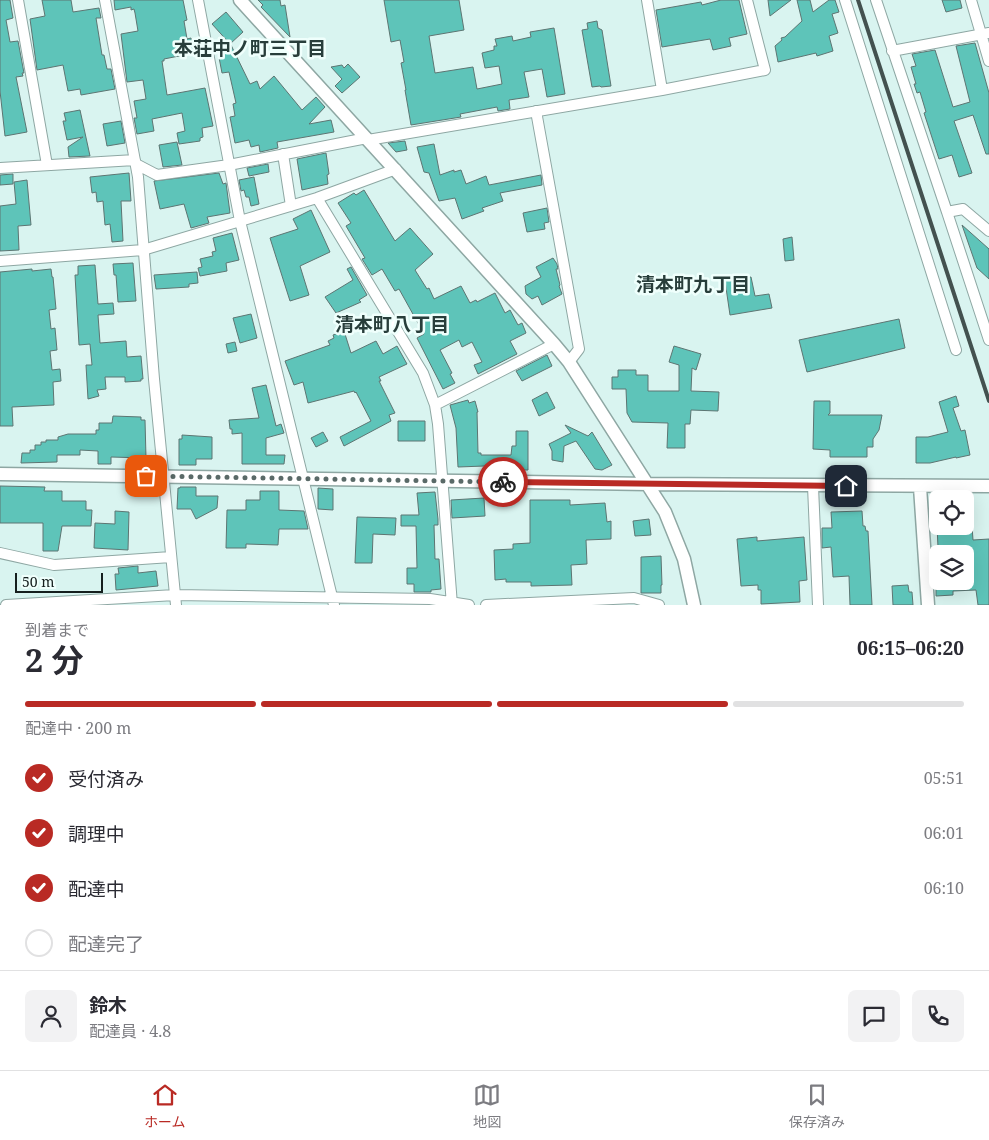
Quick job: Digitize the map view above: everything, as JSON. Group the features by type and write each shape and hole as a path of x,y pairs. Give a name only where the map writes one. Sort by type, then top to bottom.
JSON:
{"street":[{"path":"18,0 47,165"},
{"path":"105,0 138,177 143,250 176,600"},
{"path":"198,0 240,221 332,601"},
{"path":"240,0 396,169 569,362 665,512 684,559 693,605"},
{"path":"646,0 662,90"},
{"path":"0,168 136,162 157,175 229,165 367,139 662,90 765,70 747,0"},
{"path":"845,0 956,350"},
{"path":"876,0 988,337"},
{"path":"971,0 985,33 989,61"},
{"path":"892,51 985,33"},
{"path":"536,111 579,349 569,362"},
{"path":"283,154 291,206"},
{"path":"0,261 143,250 317,198 396,169"},
{"path":"317,198 423,373 435,406 452,604"},
{"path":"947,212 963,209 989,231"},
{"path":"435,406 554,344"},
{"path":"0,474 648,484 989,486"},
{"path":"813,486 818,605"},
{"path":"920,487 928,605"},
{"path":"0,553 54,565 171,557"},
{"path":"486,605 634,598 659,605"},
{"path":"6,605 176,600 332,601 430,599 452,604 469,605"}],"building":[{"path":"0,0 10,0 13,18 6,20 10,42 18,41 24,73 22,73 23,76 16,77 27,132 5,136 0,91"},
{"path":"42,0 71,0 73,12 99,8 101,18 96,18 102,55 104,55 107,69 111,69 115,89 81,95 80,89 68,91 63,65 37,70 30,19 45,16"},
{"path":"114,0 183,0 187,20 184,21 187,39 191,38 194,53 162,61 167,95 205,88 213,126 202,128 203,137 200,138 200,141 179,144 177,133 185,131 182,113 152,119 154,131 137,134 134,118 137,118 134,101 146,99 143,80 127,82 121,34 138,31 135,13 134,9 131,10 131,7 115,10"},
{"path":"258,0 280,0 281,6 285,5 290,37 261,7 263,5"},
{"path":"384,0 459,0 464,30 429,36 435,73 473,67 477,89 502,84 499,66 485,68 482,53 494,50 494,46 497,46 495,39 512,36 513,41 531,37 530,32 554,28 565,94 547,97 542,69 524,72 529,97 509,100 510,109 498,111 497,107 460,114 461,117 411,125 401,63 404,62 400,40 391,42"},
{"path":"721,0 739,0 747,34 729,38 731,46 713,50 710,39 662,47 656,10 701,2 702,5"},
{"path":"768,0 791,0 770,16"},
{"path":"797,0 810,0 813,12 829,0 835,0 839,12 832,14 838,33 829,36 833,51 817,56 816,53 778,62 775,46 782,40 781,38 785,37 802,21"},
{"path":"942,0 960,0 962,8 946,12"},
{"path":"226,12 243,32 230,44 212,24"},
{"path":"597,21 598,28 602,30 611,86 592,87 582,30 588,29 587,23"},
{"path":"975,43 989,93 989,154 986,154 973,115 954,121 972,173 959,177 952,155 939,159 924,113 926,112 920,92 917,93 914,84 916,84 911,67 916,66 912,54 935,50 953,107 970,102 956,46"},
{"path":"231,45 250,84 257,81 260,89 274,76 302,110 316,97 325,107 309,124 331,120 334,132 277,142 278,148 260,152 259,145 251,147 249,140 235,143 230,117 235,116 233,104 236,103 229,72 222,73 217,47"},
{"path":"348,64 360,77 342,93 335,86 342,79 331,67 342,65 344,68"},
{"path":"80,110 90,156 69,157 68,147 83,137 67,140 63,121 66,121 64,113"},
{"path":"121,121 125,143 107,146 103,124"},
{"path":"405,141 407,150 396,152 388,143"},
{"path":"177,142 182,165 163,167 159,145"},
{"path":"434,144 440,175 454,170 454,172 461,170 466,184 486,176 489,185 541,175 542,185 500,193 503,201 482,208 484,211 462,219 455,198 439,201 429,173 424,172 417,147"},
{"path":"326,153 329,174 327,175 328,184 302,190 297,159"},
{"path":"268,164 269,172 249,176 247,168"},
{"path":"129,173 131,201 121,201 123,241 112,242 110,224 105,225 103,201 97,202 96,192 92,193 90,177"},
{"path":"219,173 223,184 226,183 230,213 207,217 209,223 191,228 184,204 160,209 154,181"},
{"path":"13,174 13,184 0,185 0,175"},
{"path":"254,177 259,204 251,206 249,197 246,197 244,190 241,191 239,180"},
{"path":"27,180 31,225 18,226 19,250 0,251 0,206 16,204 14,182"},
{"path":"364,190 395,241 410,228 433,254 415,270 427,289 429,288 434,299 461,286 470,303 476,300 477,302 495,293 505,313 510,310 518,325 522,323 526,333 510,341 517,354 478,374 474,365 482,362 472,342 462,347 459,340 440,350 455,383 443,389 417,338 424,334 399,289 395,291 382,269 372,275 362,259 365,258 346,226 351,223 338,203 354,193 356,195"},
{"path":"547,208 549,222 544,223 545,229 527,232 523,213"},
{"path":"311,210 330,252 300,266 309,295 290,301 270,238 298,229 293,219"},
{"path":"962,225 989,249 989,279 977,268"},
{"path":"232,233 239,260 226,263 227,271 200,276 198,268 202,267 200,259 213,256 212,252 216,251 213,238"},
{"path":"792,237 794,260 785,261 783,239"},
{"path":"553,258 557,264 558,269 556,269 562,294 542,305 538,296 532,299 526,294 525,286 541,277 536,267"},
{"path":"133,263 136,301 118,302 116,275 114,275 113,264"},
{"path":"95,265 98,304 113,303 114,314 98,315 100,343 126,341 127,357 141,356 143,379 141,381 125,382 125,377 105,377 106,389 97,390 99,396 88,399 86,365 92,365 90,344 79,345 75,275 78,275 78,266"},
{"path":"351,267 367,295 359,300 361,302 336,313 325,297 353,280 347,269"},
{"path":"32,269 32,271 51,269 56,309 49,310 51,329 55,328 57,350 50,351 52,370 60,369 61,381 53,382 54,405 12,407 13,426 0,426 0,272"},
{"path":"197,272 198,283 189,284 189,287 156,289 154,275"},
{"path":"751,277 755,296 769,294 772,308 730,315 725,281"},
{"path":"251,314 257,338 240,343 233,318"},
{"path":"899,319 905,348 807,372 799,340"},
{"path":"344,331 351,353 376,341 383,354 397,346 407,364 379,377 381,381 379,381 395,413 389,415 391,421 344,446 340,437 371,421 356,392 308,403 303,382 294,385 285,361 330,345 328,341 334,338 333,335"},
{"path":"235,342 237,351 228,353 226,344"},
{"path":"674,346 701,354 696,370 692,368 691,391 719,392 718,411 691,410 690,424 685,424 685,448 667,448 668,423 632,422 627,413 626,389 612,389 612,377 618,377 618,370 636,370 636,375 648,375 648,391 679,391 679,365 669,362"},
{"path":"547,355 552,366 522,381 516,371"},
{"path":"266,385 276,426 281,424 284,433 266,438 266,455 285,455 284,464 242,464 242,433 232,434 229,420 259,418 252,388"},
{"path":"547,392 555,408 539,416 532,400"},
{"path":"956,396 959,406 953,408 961,431 965,430 970,455 930,463 916,463 916,437 928,437 948,432 939,402"},
{"path":"468,400 469,403 475,401 478,412 478,453 481,453 481,455 511,455 512,446 516,446 516,431 528,431 528,470 511,470 511,465 458,467 456,428 450,405"},
{"path":"814,401 830,401 830,413 828,415 882,415 879,430 873,439 873,447 867,447 867,457 830,457 830,450 813,449"},
{"path":"113,416 141,417 141,420 145,420 146,458 111,457 111,464 98,464 98,451 80,450 80,455 57,455 57,462 21,463 22,453 30,453 30,450 35,450 35,445 41,445 41,442 46,442 46,440 58,440 58,437 68,434 96,434 96,430 99,430 99,423 112,423"},
{"path":"398,421 425,421 425,441 398,441"},
{"path":"565,425 588,436 592,432 612,465 602,470 595,469 576,441 564,446 563,462 552,460 552,451 549,444 571,433"},
{"path":"323,432 328,441 316,447 311,438"},
{"path":"182,435 212,437 212,459 196,459 196,465 179,465 179,439 182,439"},
{"path":"0,486 45,487 44,491 62,491 62,501 86,501 86,510 92,510 91,526 62,526 58,551 43,551 43,523 0,523"},
{"path":"196,487 196,496 218,496 217,508 196,519 191,509 177,509 178,488"},
{"path":"318,488 333,489 333,510 318,509"},
{"path":"260,491 279,491 279,510 304,511 308,529 279,529 278,545 246,544 246,548 226,548 227,510 246,510 246,500 260,500"},
{"path":"435,492 438,525 434,525 435,559 439,559 441,589 431,590 431,592 414,592 414,584 407,584 407,568 417,568 416,526 401,526 401,515 419,515 417,493"},
{"path":"484,498 485,516 452,518 451,500"},
{"path":"530,500 570,500 570,505 605,503 607,522 611,521 611,539 586,540 587,564 571,565 572,585 531,586 531,582 506,582 506,579 495,580 494,550 513,549 513,544 530,543"},
{"path":"115,511 129,512 128,550 94,548 95,523 115,524"},
{"path":"862,511 863,526 868,531 872,605 850,605 849,576 833,577 831,547 822,548 822,528 832,528 831,512"},
{"path":"357,517 396,518 395,535 373,534 372,563 355,563"},
{"path":"649,519 651,535 635,536 633,521"},
{"path":"937,535 973,535 973,540 989,539 989,605 978,605 976,590 953,591 953,595 936,596 936,590 974,590 974,545 938,545"},
{"path":"757,537 757,541 804,537 807,580 799,581 800,602 761,604 761,590 758,590 758,585 741,586 737,539"},
{"path":"661,556 661,593 641,593 641,557"},
{"path":"138,566 138,573 156,571 158,586 116,590 115,574 119,574 118,568"},
{"path":"908,585 909,592 912,592 913,605 893,605 892,586"}],"railway":[{"path":"858,0 989,401"}],"way so far":[{"path":"146,476 503,482"}],"district":[{"name":"本荘中ノ町三丁目","path":"250,48"},
{"name":"清本町九丁目","path":"693,284"},
{"name":"清本町八丁目","path":"392,324"}],"route":[{"path":"503,482 846,486"}]}
